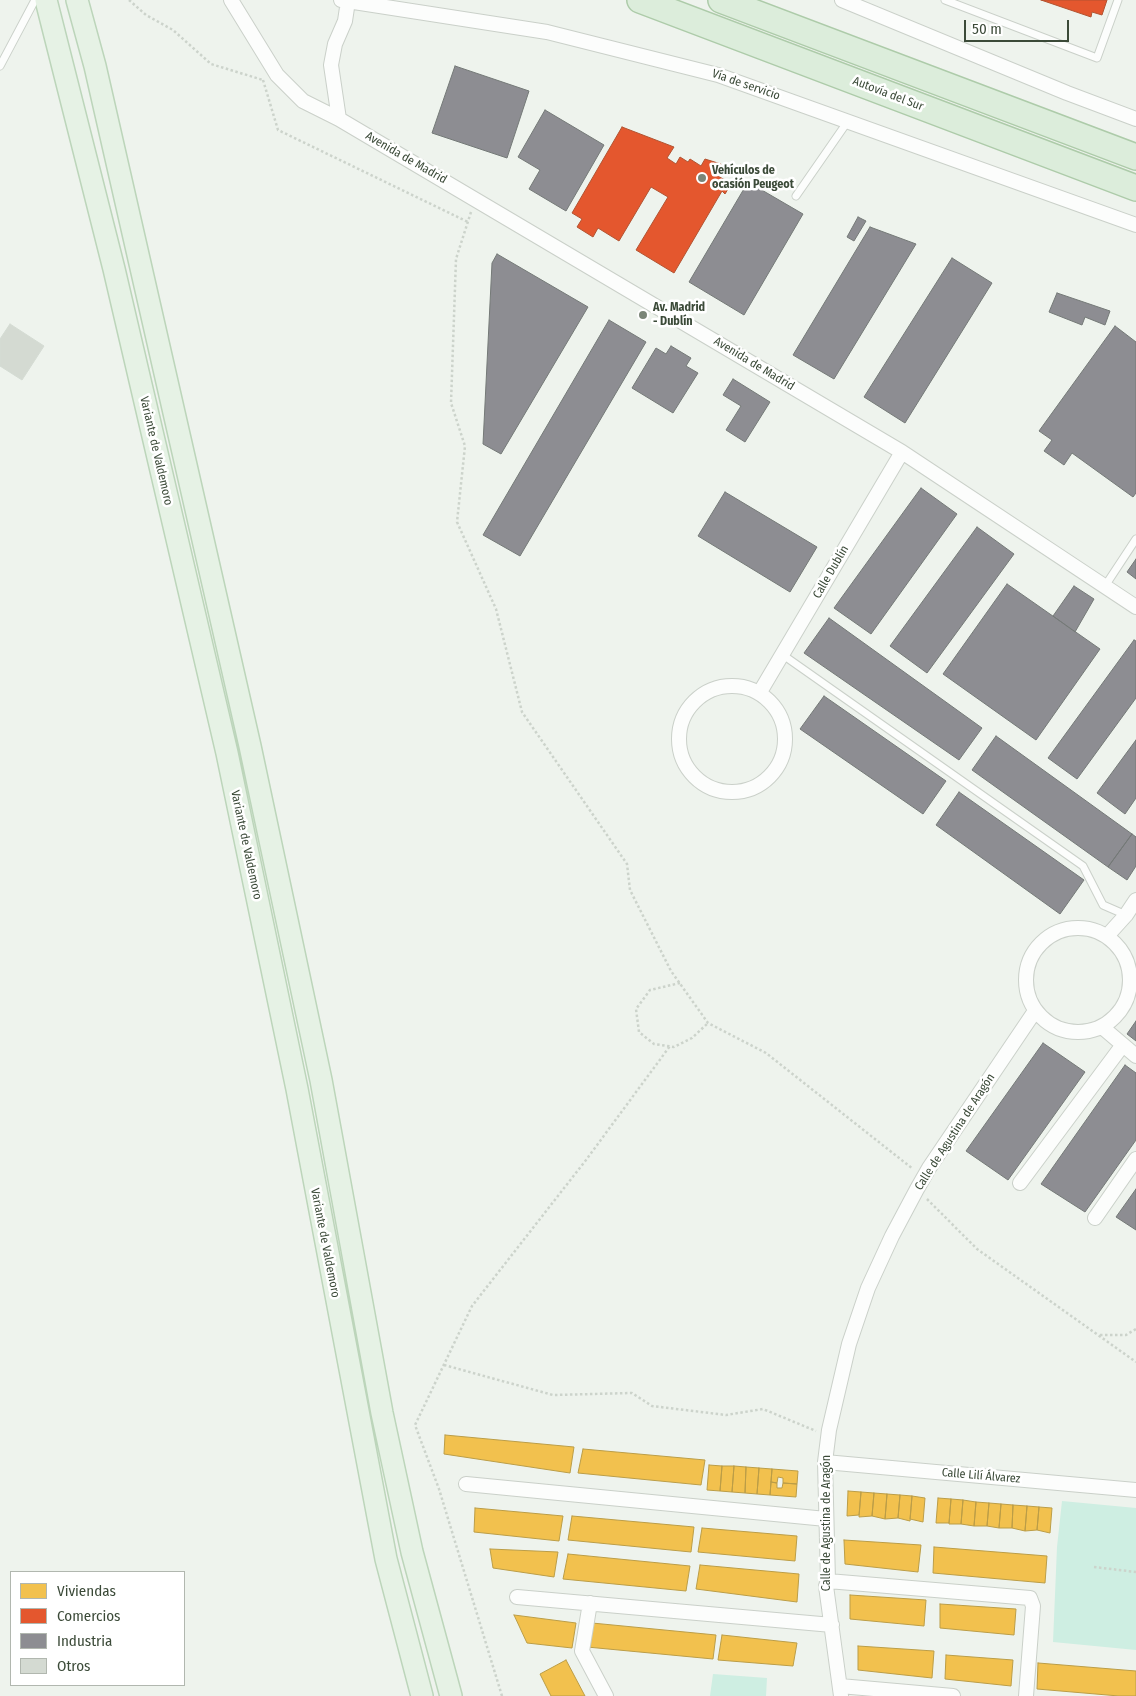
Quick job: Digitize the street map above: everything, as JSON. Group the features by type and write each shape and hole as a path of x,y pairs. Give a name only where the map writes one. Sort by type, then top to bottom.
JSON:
{"highway":[{"name":"Autovía del Sur","path":"640,0 1136,188"},
{"path":"721,0 1136,157"}],"main road":[{"name":"Variante de Valdemoro","path":"46,0 114,269 227,753 297,1089 386,1559 422,1696"},
{"name":"Variante de Valdemoro","path":"77,0 94,66 254,765 321,1080 382,1413 412,1552 451,1696"}],"street":[{"name":"Avenida de Madrid","path":"231,0 275,72 303,101 339,119 902,452 1136,607"},
{"path":"842,0 1067,93 1136,119"},
{"path":"339,119 331,65 335,44 345,21 345,1"},
{"name":"Vía de servicio","path":"345,1 547,32 718,75 1136,225"},
{"name":"Calle Dublín","path":"760,692 902,452"},
{"path":"737,685 760,692 777,708 786,731 784,755 772,776 751,789 728,793 705,785 687,769 679,746 681,723 693,702 713,688 737,685"},
{"path":"1107,936 1126,915 1136,900"},
{"path":"1076,928 1092,930 1107,936 1119,947 1127,960 1130,975 1130,991 1124,1006 1115,1018 1102,1027 1088,1032 1073,1033 1058,1030 1045,1022 1035,1011 1026,989 1025,981 1028,965 1035,950 1046,938 1061,930 1076,928"},
{"name":"Calle de Agustina de Aragón","path":"840,1691 826,1586 828,1581 825,1462 849,1344 868,1288 892,1236 920,1183 1035,1011"},
{"path":"1102,1027 1136,1056"},
{"path":"1020,1183 1122,1046"},
{"path":"1095,1218 1136,1159"},
{"name":"Calle Lilí Álvarez","path":"825,1462 1136,1490"},
{"path":"466,1484 826,1519"},
{"path":"828,1581 1030,1598 1033,1606 1026,1696"},
{"path":"517,1597 832,1625"},
{"path":"590,1603 582,1651 606,1696"},
{"path":"840,1691 953,1696"}],"lane":[{"path":"0,66 35,0"},
{"path":"946,0 1098,58 1118,0"},
{"path":"796,196 848,121"},
{"path":"1105,586 1136,539"},
{"path":"783,655 1083,866 1103,905 1126,915"}],"path":[{"path":"129,0 146,15 173,30 211,64 263,80"},
{"path":"263,80 275,72"},
{"path":"263,80 278,130 468,222"},
{"path":"475,199 456,258 451,404 465,446 457,522 496,609 522,712 627,864 630,890 672,970 708,1023 766,1053 920,1183 976,1249 1136,1362"},
{"path":"680,982 650,990 636,1010 639,1032 654,1044 674,1047 692,1038 708,1023"},
{"path":"502,1696 438,1489 415,1426 472,1306 586,1160 670,1046"},
{"path":"1099,1335 1126,1335 1136,1330"},
{"path":"444,1365 553,1395 632,1393 652,1406 726,1415 763,1409 829,1436"},
{"path":"1094,1567 1136,1572"}],"green space":[{"path":"1062,1501 1136,1508 1136,1650 1053,1642 1057,1547"},
{"path":"713,1674 767,1678 766,1696 710,1696"}],"building: Viviendas":[{"path":"445,1435 574,1447 570,1473 444,1454"},
{"path":"583,1449 705,1460 701,1485 578,1473"},
{"path":"709,1465 722,1466 720,1491 707,1490"},
{"path":"722,1466 734,1466 732,1492 720,1491"},
{"path":"734,1466 746,1467 745,1493 732,1492"},
{"path":"746,1467 759,1468 757,1494 745,1493"},
{"path":"759,1468 772,1469 770,1495 757,1494"},
{"path":"772,1469 798,1471 797,1484 783,1483 783,1478 778,1477 777,1483 771,1482"},
{"path":"771,1482 777,1483 777,1488 782,1488 783,1483 797,1484 796,1497 770,1495"},
{"path":"848,1491 861,1492 859,1515 847,1516"},
{"path":"861,1492 874,1493 872,1516 859,1517"},
{"path":"874,1493 887,1494 885,1519 872,1516"},
{"path":"887,1494 900,1495 898,1518 885,1519"},
{"path":"900,1495 912,1496 910,1521 898,1518"},
{"path":"912,1496 925,1498 923,1522 910,1519"},
{"path":"938,1498 951,1499 949,1523 936,1523"},
{"path":"951,1499 963,1500 961,1524 949,1524"},
{"path":"963,1500 976,1502 974,1526 961,1524"},
{"path":"976,1502 989,1503 987,1526 974,1526"},
{"path":"989,1503 1001,1504 999,1528 987,1526"},
{"path":"1001,1504 1013,1505 1012,1528 999,1528"},
{"path":"1013,1505 1027,1506 1025,1531 1012,1528"},
{"path":"1027,1506 1039,1507 1037,1530 1025,1531"},
{"path":"1039,1507 1052,1508 1050,1533 1037,1530"},
{"path":"475,1508 563,1516 559,1541 474,1532"},
{"path":"572,1516 694,1527 691,1552 568,1540"},
{"path":"702,1528 797,1536 795,1561 698,1552"},
{"path":"844,1540 921,1545 918,1572 845,1564"},
{"path":"934,1547 1047,1556 1045,1583 933,1573"},
{"path":"490,1549 558,1552 554,1577 493,1568"},
{"path":"568,1554 690,1566 686,1591 563,1579"},
{"path":"700,1565 799,1574 797,1602 696,1589"},
{"path":"850,1595 926,1600 924,1626 850,1619"},
{"path":"940,1604 1016,1609 1014,1635 940,1628"},
{"path":"514,1615 576,1623 572,1648 527,1643"},
{"path":"592,1623 716,1635 713,1659 587,1647"},
{"path":"722,1635 797,1643 793,1666 718,1660"},
{"path":"858,1646 934,1651 932,1678 858,1670"},
{"path":"946,1655 1013,1660 1011,1686 945,1679"},
{"path":"566,1660 585,1696 551,1696 540,1674"},
{"path":"1038,1663 1136,1671 1136,1696 1037,1689"}],"building: Comercios":[{"path":"1041,0 1107,0 1102,15 1092,12 1091,17"},
{"path":"622,127 674,147 667,158 676,164 680,157 688,162 690,159 701,166 705,159 721,164 715,174 731,184 725,194 722,191 674,273 636,250 668,197 651,187 619,241 598,228 593,237 577,227 582,219 572,213"}],"building: Industria":[{"path":"455,66 529,91 507,158 432,133"},
{"path":"545,110 604,145 566,211 529,189 540,170 518,157"},
{"path":"748,182 803,214 744,315 689,282"},
{"path":"858,217 866,221 854,241 847,237"},
{"path":"870,227 916,244 834,379 793,355"},
{"path":"497,254 588,307 501,454 483,444 492,263"},
{"path":"952,258 992,283 905,423 864,397"},
{"path":"1057,293 1110,311 1105,325 1085,317 1082,325 1049,312"},
{"path":"609,320 646,342 520,556 483,535"},
{"path":"1115,326 1136,342 1136,493 1133,497 1072,453 1064,465 1044,451 1052,440 1039,431"},
{"path":"671,346 691,358 686,366 698,373 673,413 632,388 656,348 666,354"},
{"path":"733,379 770,402 745,442 726,430 741,406 723,395"},
{"path":"921,488 957,514 871,634 834,608"},
{"path":"725,492 817,547 790,592 698,536"},
{"path":"977,527 1014,554 927,673 890,646"},
{"path":"1136,559 1136,579 1127,572"},
{"path":"1007,584 1100,649 1036,740 943,674"},
{"path":"1074,586 1094,599 1075,632 1053,616"},
{"path":"829,618 982,728 959,760 804,653"},
{"path":"1134,640 1136,641 1136,698 1077,779 1048,758"},
{"path":"824,696 946,781 923,814 800,729"},
{"path":"996,736 1132,834 1108,867 972,770"},
{"path":"1136,740 1136,798 1125,814 1097,793"},
{"path":"959,792 1084,880 1060,914 936,825"},
{"path":"1132,834 1136,837 1136,866 1127,880 1108,867"},
{"path":"1136,1021 1136,1041 1127,1034"},
{"path":"1043,1043 1085,1072 1008,1180 966,1151"},
{"path":"1125,1065 1136,1073 1136,1140 1085,1212 1041,1184"},
{"path":"1136,1189 1136,1230 1116,1217"}],"building: Otros":[{"path":"10,324 44,346 22,380 0,366 0,339"}],"place":[{"name":"Vehículos de ocasión Peugeot","path":"702,178"},
{"name":"Av. Madrid - Dublín","path":"643,315"}]}
